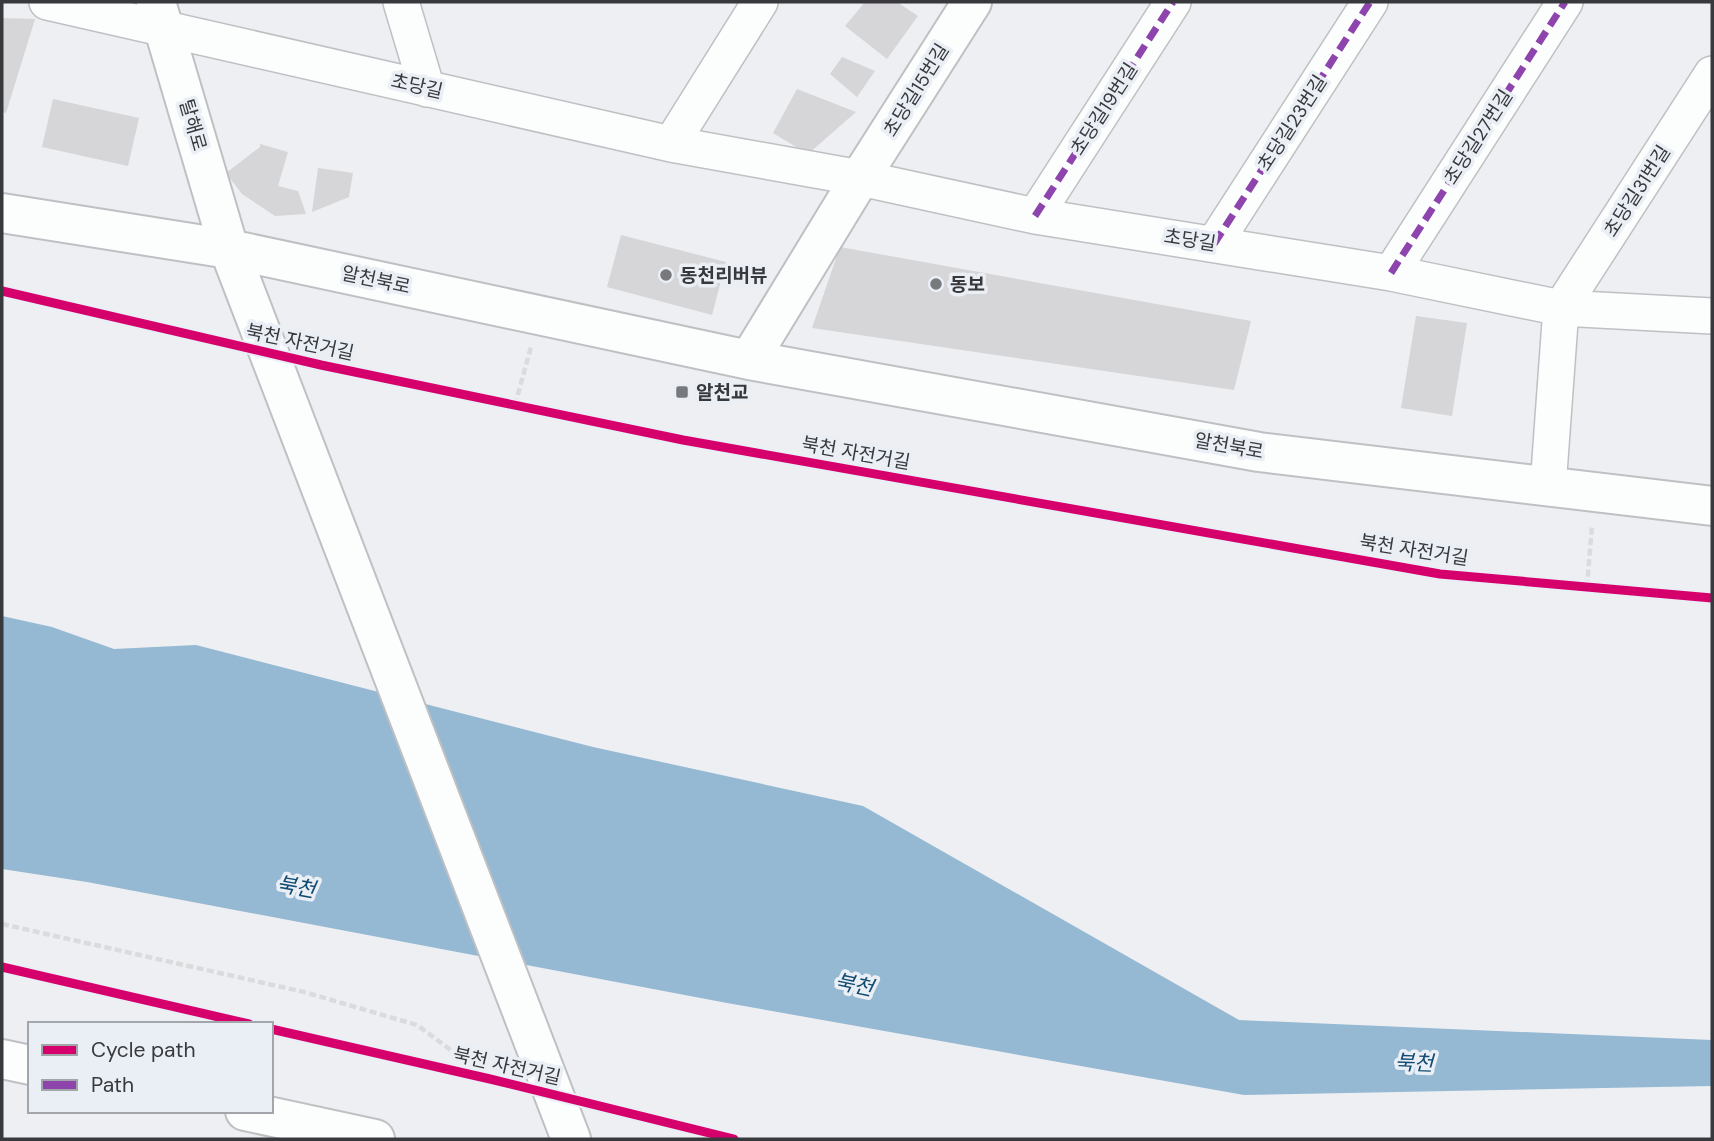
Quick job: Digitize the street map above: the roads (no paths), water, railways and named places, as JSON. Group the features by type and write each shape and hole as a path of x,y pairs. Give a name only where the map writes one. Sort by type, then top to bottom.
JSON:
{"street":[{"name":"초당길","path":"47,2 160,15 427,89 671,144 860,178 1035,216 1391,273 1561,308 1712,316"},
{"path":"401,2 427,89"},
{"path":"671,144 760,2"},
{"name":"초당길15번길","path":"860,178 972,2"},
{"name":"초당길19번길","path":"1035,216 1172,2"},
{"name":"초당길23번길","path":"1214,244 1370,2"},
{"name":"초당길27번길","path":"1391,273 1565,2"},
{"name":"탈해로","path":"160,15 229,249 569,1135"},
{"name":"초당길31번길","path":"1561,308 1712,74"},
{"path":"749,360 860,178"},
{"name":"알천북로","path":"2,213 229,249 749,360 1259,452 1712,506"},
{"path":"1548,487 1561,308"},
{"path":"2,1059 28,1065"},
{"path":"254,1113 375,1139"}],"water":[{"name":"북천","path":"2,616 52,627 114,649 196,645 593,747 863,806 1239,1020 1712,1040 1712,1086 1244,1095 727,1003 87,882 2,869"}],"place":[{"name":"동천리버뷰","path":"666,275"},
{"name":"동보","path":"936,284"},
{"name":"알천교","path":"682,392"}]}
